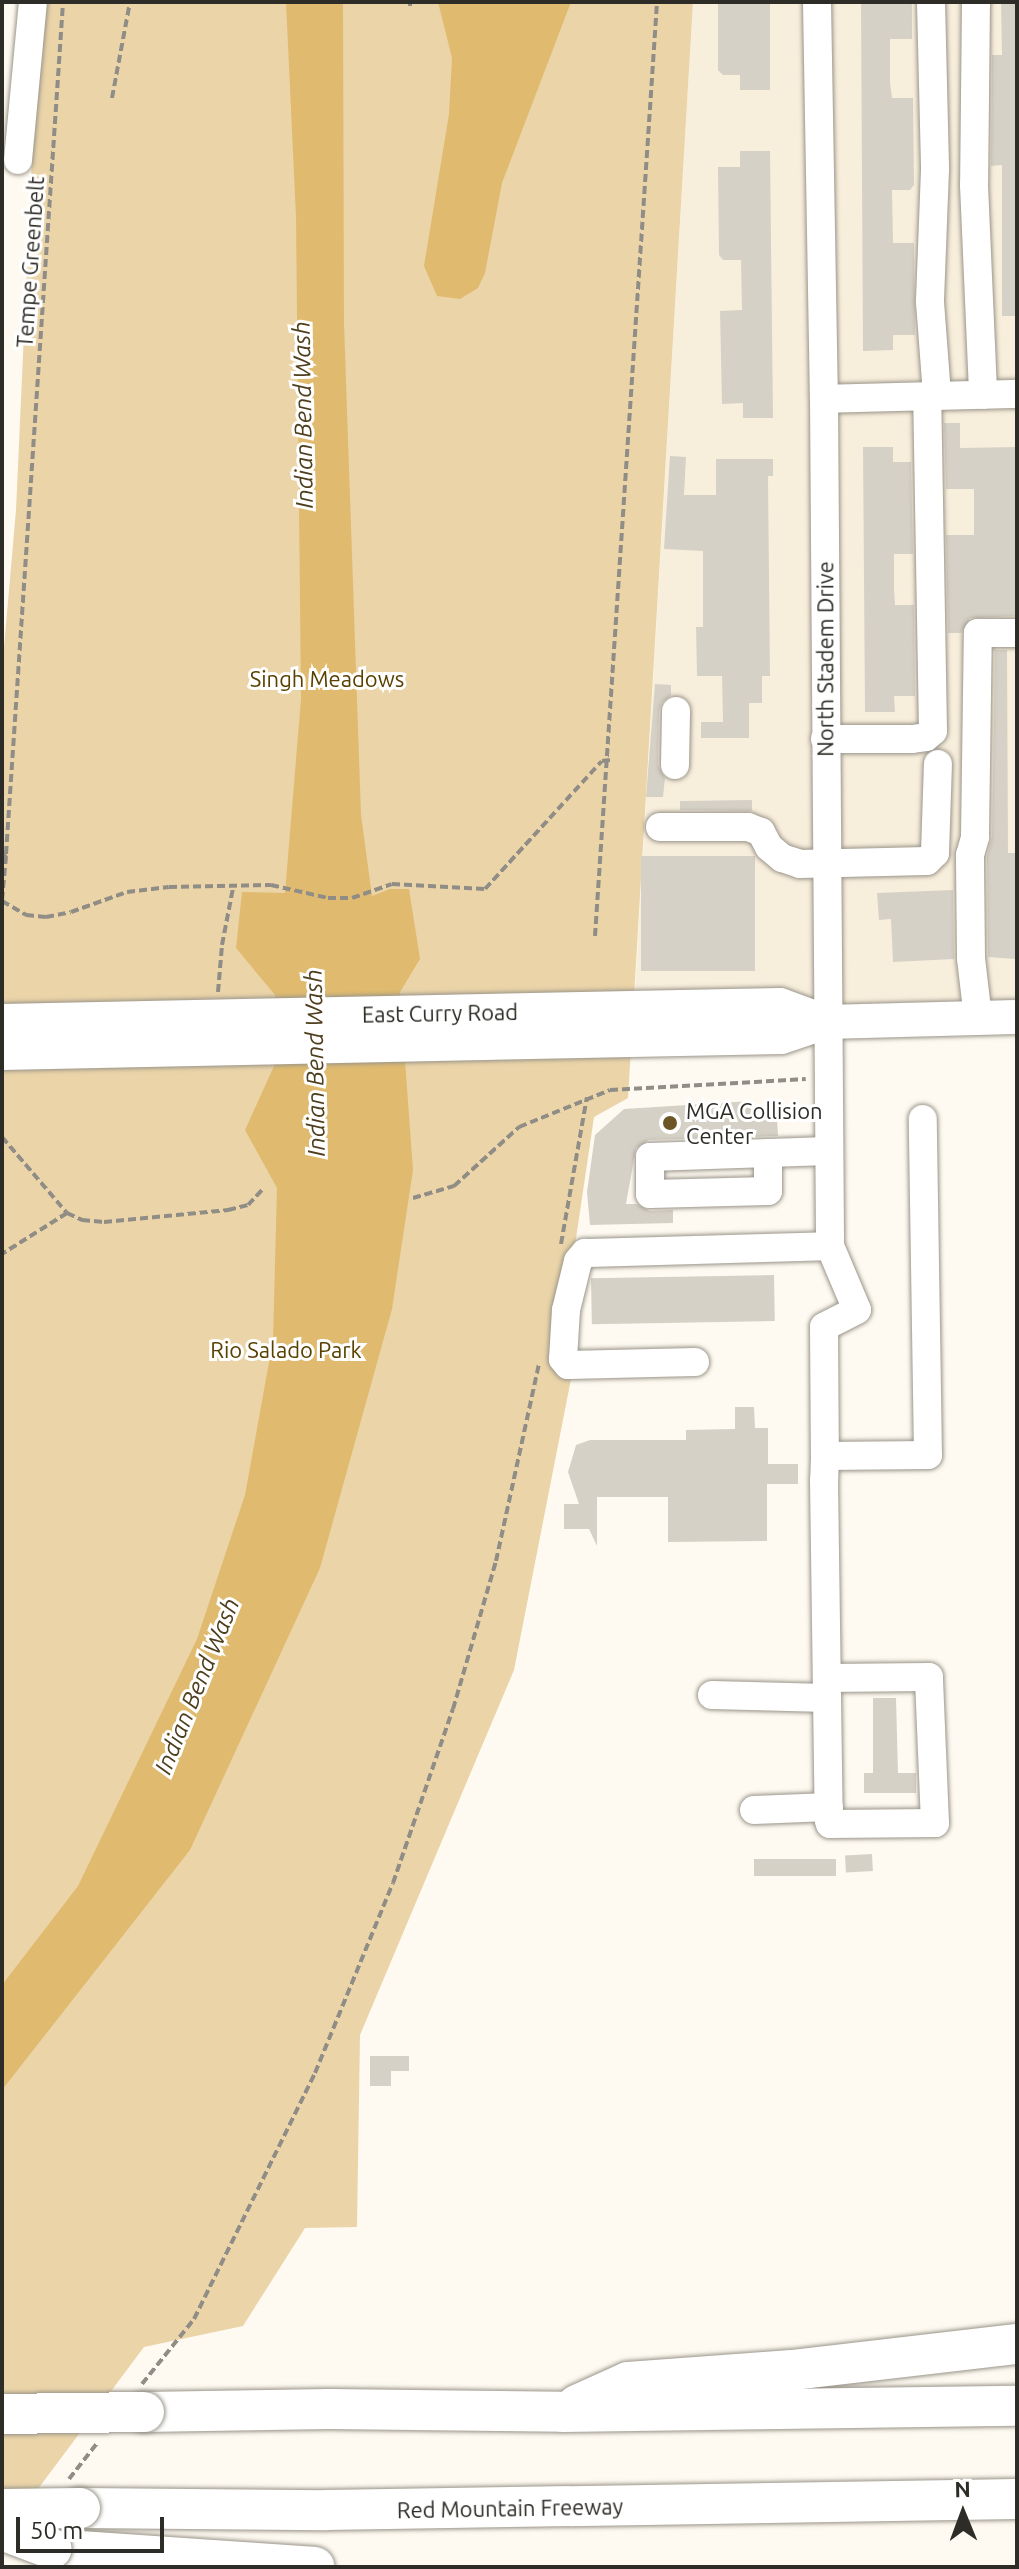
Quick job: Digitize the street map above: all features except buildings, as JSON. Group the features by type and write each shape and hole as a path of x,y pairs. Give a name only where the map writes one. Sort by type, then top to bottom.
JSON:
{"highway":[{"path":"563,2412 628,2382 807,2368 1017,2344"},
{"path":"2,2414 139,2403 563,2412 1017,2406"},
{"name":"Red Mountain Freeway","path":"2,2509 73,2495 326,2510 1017,2499"},
{"path":"2,2530 52,2549 314,2567"}],"main road":[{"name":"East Curry Road","path":"2,1021 218,1017 254,1032"},
{"name":"East Curry Road","path":"2,1053 254,1032 422,1029 781,1037 826,1022 1017,1017"}],"street":[{"path":"18,160 33,2"},
{"name":"North Stadem Drive","path":"817,2 824,399 826,1022 830,1246 857,1310 824,1327 825,1456"},
{"path":"825,739 926,737 933,731 935,718 930,302 935,170 931,2"},
{"path":"976,2 974,185 983,395"},
{"path":"824,399 1017,394"},
{"path":"978,1018 971,958 970,855 975,837 978,633 1017,633"},
{"path":"675,765 676,711"},
{"path":"660,827 748,827 761,832 769,847 782,858 800,864 927,861 935,853 938,764"},
{"path":"712,1695 827,1688 929,1677 937,1819 930,1825 833,1825 829,1807 827,1688 825,1456 928,1455 923,1119"},
{"path":"768,1153 828,1151"},
{"path":"695,1362 568,1365 563,1359 566,1310 578,1261 585,1253 830,1246"},
{"path":"754,1810 829,1807"}],"path":[{"name":"Tempe Greenbelt","path":"2,901 63,2"},
{"path":"112,98 130,2"},
{"path":"595,936 610,760 657,2"},
{"path":"2,901 26,915 46,917 71,912 127,892 169,887 271,885 328,898 352,898 392,884 485,889 602,761 610,760"},
{"path":"218,1017 219,972 233,888"},
{"path":"413,1198 454,1186 519,1127 587,1097 634,1088 827,1078"},
{"path":"561,1249 587,1097"},
{"path":"2,1137 67,1213 82,1220 104,1222 219,1211 248,1205 264,1188"},
{"path":"2,1254 67,1213"},
{"path":"139,2403 194,2319 315,2073 393,1883 453,1709 496,1561 541,1355"},
{"path":"73,2495 105,2432"}],"shaded area":[{"path":"693,2 1017,2 1017,1008 633,1024"}],"green space":[{"path":"39,2 693,2 628,1098 594,1117 570,1279 571,1379 514,1670 360,2035 357,2227 305,2228 243,2326 144,2347 2,2537 2,670 16,510"}],"water":[{"name":"Indian Bend Wash","path":"286,2 343,2 344,323 361,815 372,896 390,889 409,889 420,959 400,992 413,1170 392,1309 320,1568 190,1850 2,2090 2,1985 78,1886 197,1639 245,1495 273,1340 277,1188 245,1130 274,1066 275,995 236,948 242,892 285,893 301,699 296,217"},
{"path":"438,2 571,2 502,183 485,273 478,288 460,299 437,296 424,266 449,114 452,58"}],"place":[{"name":"MGA Collision Center","path":"670,1123"}],"park label":[{"name":"Singh Meadows","path":"327,679"},
{"name":"Rio Salado Park","path":"286,1350"}]}
